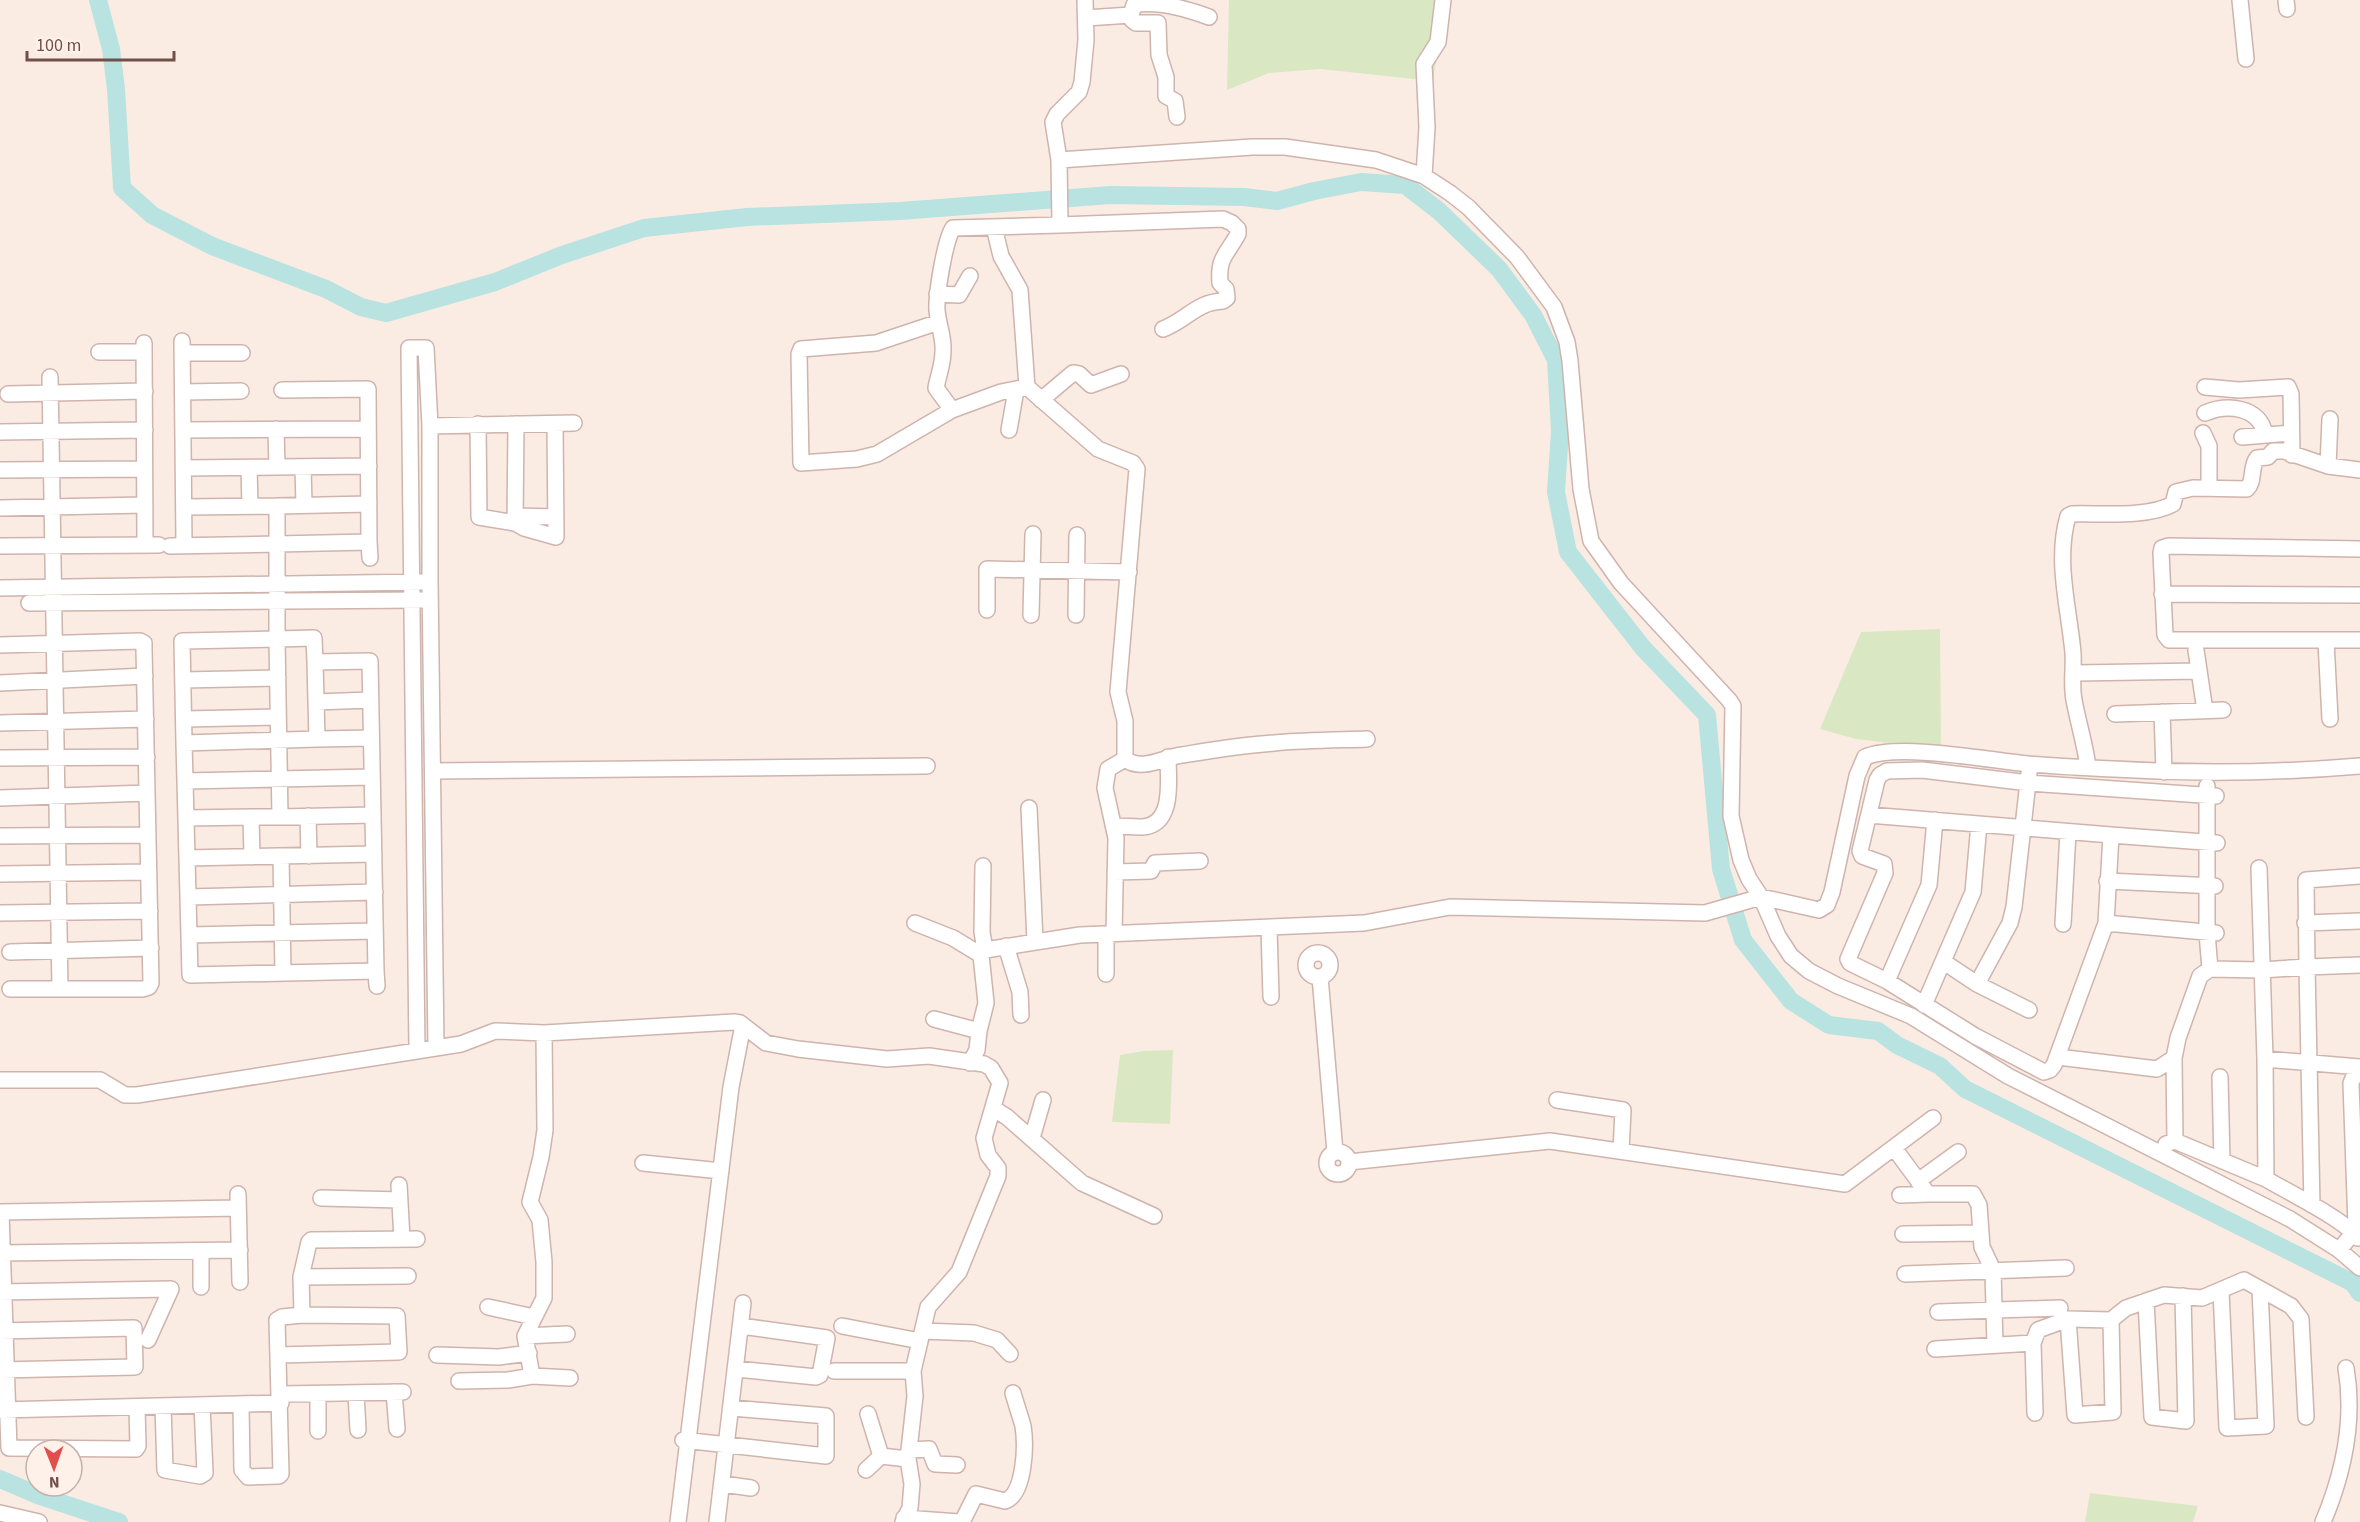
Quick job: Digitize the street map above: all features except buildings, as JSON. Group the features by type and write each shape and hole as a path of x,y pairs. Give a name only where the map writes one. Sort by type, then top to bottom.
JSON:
{"street":[{"path":"1060,219 1059,160 1053,122 1057,114 1079,92 1085,64 1085,0"},
{"path":"1424,176 1427,128 1425,63 1438,42 1443,0"},
{"path":"2240,0 2246,59"},
{"path":"1177,117 1176,100 1166,96 1166,77 1159,55 1158,23 1136,23 1132,20 1132,7 1136,3 1148,1 1177,5 1209,17"},
{"path":"1086,18 1131,15"},
{"path":"1059,160 1252,147 1285,147 1376,160 1424,176 1459,200 1528,270 1554,307 1567,342 1581,489 1591,541 1621,583 1733,706 1731,806 1734,833 1741,860 1786,949 1809,971 1838,986 1911,1016 2008,1076 2163,1148 2290,1219 2349,1241"},
{"path":"952,410 936,388 943,363 944,349 937,294 945,245 953,228 994,227 1060,219 1223,219 1232,223 1238,229 1238,234 1220,263 1220,283 1226,289 1227,298 1199,306 1174,325 1163,329"},
{"path":"994,227 1001,256 1020,290 1022,388 1009,430"},
{"path":"937,294 959,295 970,276"},
{"path":"939,322 876,343 801,349 799,354 801,463 857,459 877,454 952,410 1001,392 1022,388 1041,400 1098,449 1133,463 1136,467 1138,473 1121,619"},
{"path":"99,352 144,347 145,506 165,545"},
{"path":"165,545 184,507 182,347 242,353"},
{"path":"417,1051 410,348 426,348 430,426 436,1048"},
{"path":"1041,400 1073,373 1078,374 1090,385 1121,374"},
{"path":"8,394 51,385 145,391"},
{"path":"51,385 60,989"},
{"path":"2205,387 2240,390 2288,387 2292,455"},
{"path":"282,390 368,389 370,558"},
{"path":"183,392 242,391"},
{"path":"2205,413 2231,408 2247,411 2260,421 2265,434"},
{"path":"2328,466 2330,419"},
{"path":"430,426 574,423"},
{"path":"478,424 479,517 515,519 524,528 556,537 555,424"},
{"path":"515,519 516,424"},
{"path":"276,429 277,467"},
{"path":"183,430 368,429"},
{"path":"0,432 145,430"},
{"path":"2203,433 2209,446 2209,488"},
{"path":"2242,437 2291,433"},
{"path":"2088,767 2084,739 2073,699 2073,653 2063,566 2063,546 2068,516 2164,508 2173,504 2176,492 2188,489 2247,489 2251,485 2253,465 2257,458 2267,457 2270,452 2277,451 2328,466 2360,470"},
{"path":"184,468 369,466"},
{"path":"303,467 304,505"},
{"path":"249,468 250,506"},
{"path":"0,470 144,469"},
{"path":"184,507 369,504"},
{"path":"1,508 145,506"},
{"path":"277,506 278,585 276,601 280,816"},
{"path":"1031,615 1033,534"},
{"path":"1076,615 1077,535"},
{"path":"1122,536 1125,572 1118,692 1125,721 1125,759"},
{"path":"0,546 369,542"},
{"path":"2360,549 2164,546 2161,550 2165,635 2169,640 2360,640"},
{"path":"987,610 987,569 1125,572"},
{"path":"29,603 54,595 430,581"},
{"path":"0,588 54,595 276,601 430,600"},
{"path":"2162,594 2360,595"},
{"path":"315,662 370,661 376,978 283,973 190,975 182,641 314,638 316,740"},
{"path":"2326,640 2330,718"},
{"path":"0,645 140,641 144,643 145,676 152,983 149,987 10,989"},
{"path":"2196,650 2205,711"},
{"path":"2077,673 2199,671"},
{"path":"0,683 145,676"},
{"path":"183,680 278,678"},
{"path":"316,702 370,700"},
{"path":"2115,714 2223,710"},
{"path":"2162,712 2164,772"},
{"path":"184,719 278,717"},
{"path":"0,723 146,719"},
{"path":"184,742 371,738"},
{"path":"1106,974 1115,872 1114,826 1105,788 1106,774 1111,766 1125,759 1142,764 1157,763 1168,757 1275,743 1367,739"},
{"path":"915,923 983,952 1035,941 1110,934 1364,923 1392,920 1433,909 1475,906 1558,910 1707,912 1759,897 1813,910 1824,908 1832,892 1857,776 1865,757 1886,751 2030,764 2164,772 2211,773 2360,766"},
{"path":"0,758 147,757"},
{"path":"1114,826 1145,827 1154,824 1162,816 1167,806 1168,757"},
{"path":"1977,984 2010,922 2014,907 2030,764"},
{"path":"414,781 433,776 927,766"},
{"path":"2111,835 2106,923 2052,1069 2042,1072 1975,1036 1887,981 1849,961 1849,955 1885,873 1884,864 1862,856 1860,853 1877,780 1887,771 1922,770 2029,783 2211,796"},
{"path":"2211,773 2211,886 2215,968"},
{"path":"185,781 372,777"},
{"path":"0,798 147,793"},
{"path":"1029,808 1035,941"},
{"path":"186,819 373,815"},
{"path":"1869,815 2212,842"},
{"path":"308,816 309,856"},
{"path":"251,817 252,857"},
{"path":"1887,981 1929,885 1935,820"},
{"path":"1924,1005 1973,892 1978,824"},
{"path":"2063,924 2068,832"},
{"path":"0,836 148,835"},
{"path":"187,858 374,854"},
{"path":"280,856 283,973"},
{"path":"1115,872 1151,871 1155,863 1200,861"},
{"path":"970,1063 977,1050 986,1003 982,932 983,867"},
{"path":"2259,868 2266,1179"},
{"path":"0,874 149,872"},
{"path":"2312,1205 2306,880 2360,876"},
{"path":"2107,880 2211,886"},
{"path":"188,897 375,892"},
{"path":"0,913 150,911"},
{"path":"2305,923 2360,921"},
{"path":"2106,923 2212,933"},
{"path":"1312,926 1316,952 1328,957 1330,965 1327,972 1320,976 1335,1152 1343,1153 1349,1162 1550,1141 1845,1184 1933,1118"},
{"path":"1269,928 1271,997"},
{"path":"189,935 375,931"},
{"path":"1006,946 1020,992 1021,1016"},
{"path":"10,952 151,948"},
{"path":"1944,962 1977,984 2029,1010"},
{"path":"2163,1148 2174,1058 2200,976 2215,968 2262,970 2360,965"},
{"path":"934,1019 979,1031"},
{"path":"0,1080 100,1080 120,1092 131,1095 461,1044 495,1031 544,1033 734,1022 742,1025 766,1043 798,1049 887,1059 929,1056 984,1064 992,1068 1000,1083 984,1138 988,1155 998,1168 995,1186 959,1272 930,1303 913,1371 915,1396 908,1455 912,1485 910,1508 903,1520 959,1522 975,1494 1005,1502 1013,1497 1020,1485 1024,1447 1023,1427 1013,1393"},
{"path":"678,1522 685,1441 731,1087 742,1025"},
{"path":"532,1376 525,1336 544,1298 544,1262 540,1220 530,1202 545,1130 544,1033"},
{"path":"2058,1057 2157,1069 2174,1058"},
{"path":"2265,1059 2359,1067 2351,1083 2356,1221 2349,1241"},
{"path":"2220,1077 2222,1161"},
{"path":"1032,1138 1042,1100"},
{"path":"1557,1100 1623,1110 1621,1151"},
{"path":"994,1109 1032,1138 1082,1183 1154,1216"},
{"path":"1894,1148 1928,1194"},
{"path":"2163,1148 2222,1161 2266,1179 2312,1205 2349,1241 2360,1268"},
{"path":"1918,1181 1958,1152"},
{"path":"643,1163 721,1171"},
{"path":"302,1315 301,1277 311,1240 409,1239 400,1192 321,1198"},
{"path":"1900,1196 1973,1194 1979,1205 1982,1247 1993,1270 1995,1345"},
{"path":"137,1407 138,1446 136,1449 10,1449 7,1445 3,1410 0,1212 238,1201 240,1282"},
{"path":"1902,1234 1981,1233"},
{"path":"2,1253 240,1250"},
{"path":"201,1251 201,1287"},
{"path":"1905,1274 2066,1268"},
{"path":"301,1277 408,1276"},
{"path":"1938,1312 1994,1311 2064,1314 2110,1320 2126,1308 2164,1294 2202,1298 2244,1280 2291,1306 2301,1319 2306,1417"},
{"path":"2,1292 171,1288 148,1340"},
{"path":"2222,1290 2227,1428 2266,1426 2260,1289"},
{"path":"2146,1301 2152,1417 2186,1421 2183,1296"},
{"path":"717,1522 728,1446 743,1303"},
{"path":"488,1307 534,1317"},
{"path":"2064,1314 2075,1415 2113,1412 2110,1320"},
{"path":"2036,1413 2033,1343 2038,1330 2064,1314"},
{"path":"241,1404 242,1470 248,1477 279,1476 281,1474 277,1320 282,1317 302,1315 397,1316 399,1352 278,1355"},
{"path":"736,1369 816,1377 820,1375 827,1338 741,1326"},
{"path":"842,1326 921,1336 974,1334 997,1340 1010,1354"},
{"path":"2,1331 134,1328 135,1367 3,1370"},
{"path":"525,1336 567,1334"},
{"path":"1935,1348 2033,1343"},
{"path":"437,1355 499,1357 529,1353"},
{"path":"2323,1522 2343,1467 2348,1441 2350,1392 2346,1368"},
{"path":"834,1371 913,1371"},
{"path":"459,1381 508,1380 532,1376 570,1378"},
{"path":"3,1410 241,1404 318,1394 398,1392 397,1430"},
{"path":"356,1393 358,1430"},
{"path":"318,1394 318,1431"},
{"path":"163,1406 165,1470 200,1476 205,1473 202,1405"},
{"path":"685,1441 826,1456 826,1416 732,1408"},
{"path":"868,1414 880,1456"},
{"path":"866,1470 880,1456 908,1455 929,1449 932,1452 934,1463 957,1465"},
{"path":"723,1484 751,1488"},
{"path":"0,1513 39,1522"}],"green space":[{"path":"1229,0 1445,0 1433,81 1320,69 1269,73 1227,90"},
{"path":"1940,629 1941,749 1856,739 1820,729 1861,632"},
{"path":"1173,1050 1170,1124 1112,1122 1120,1055 1143,1051"},
{"path":"2090,1493 2198,1506 2193,1522 2085,1522"}],"waterway":[{"path":"98,0 111,49 116,89 122,188 152,215 212,246 326,289 361,307 386,313 495,282 562,255 644,228 747,217 900,211 1110,195 1244,197 1277,201 1361,182 1405,185 1439,211 1499,269 1533,315 1556,360 1560,431 1556,492 1568,552 1643,648 1707,715 1721,869 1743,940 1791,1001 1829,1025 1878,1031 1897,1045 1940,1066 1965,1089 2353,1283 2360,1293"},
{"path":"0,1479 40,1496 119,1522"}]}
